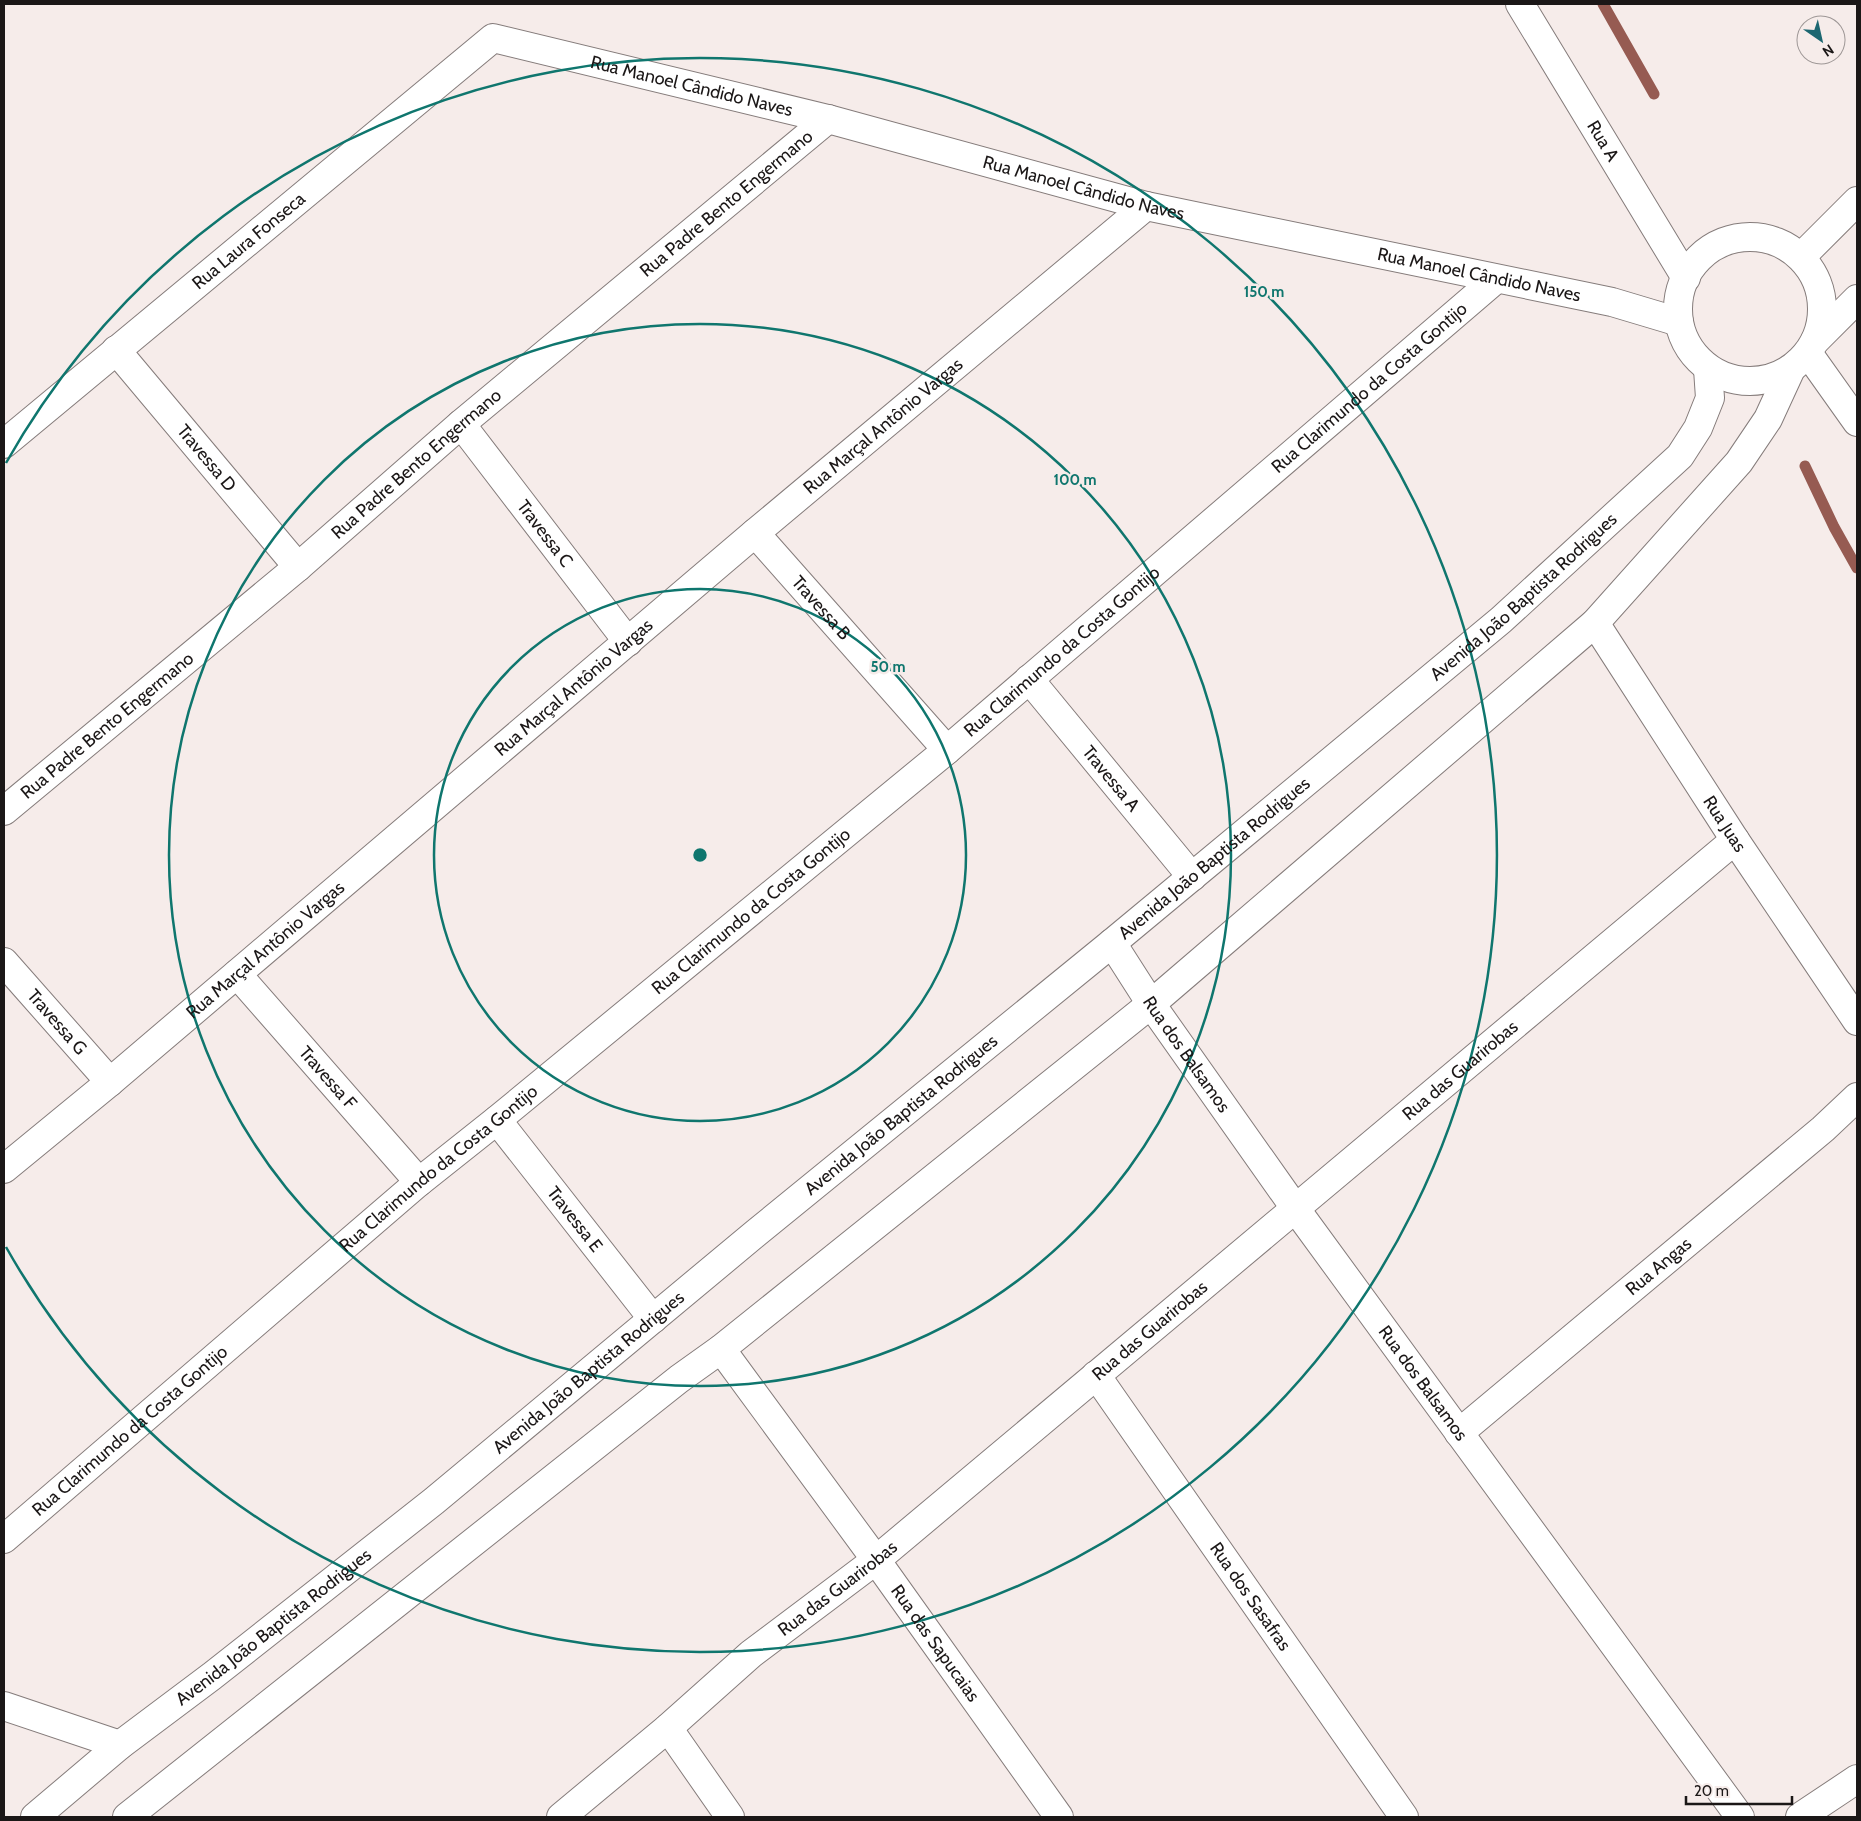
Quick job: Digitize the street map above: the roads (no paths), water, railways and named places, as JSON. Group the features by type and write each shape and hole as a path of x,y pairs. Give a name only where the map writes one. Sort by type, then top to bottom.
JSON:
{"street":[{"name":"Rua A","path":"1520,4 1686,278"},
{"name":"Rua Manoel Cândido Naves","path":"493,38 828,119 1146,206 1612,302 1679,322"},
{"name":"Rua Laura Fonseca","path":"4,444 493,38"},
{"name":"Rua Padre Bento Engermano","path":"4,810 298,567 461,424 828,119"},
{"path":"1801,257 1857,201"},
{"name":"Rua Marçal Antônio Vargas","path":"4,1169 110,1082 755,533 1146,206"},
{"path":"128,1817 679,1379 721,1349 1151,1004 1595,623 1739,462 1768,420 1805,354 1822,319 1822,297 1814,275 1801,257 1782,244 1761,238 1738,238 1717,246 1699,259 1686,278 1679,299 1679,322 1685,340 1695,356 1708,369 1735,380 1764,380 1805,354 1857,299"},
{"name":"Rua Clarimundo da Costa Gontijo","path":"4,1539 419,1182 947,750 1496,279"},
{"name":"Travessa D","path":"116,350 298,567"},
{"path":"1805,354 1857,422"},
{"name":"Avenida João Baptista Rodrigues","path":"36,1817 120,1745 220,1670 434,1501 1501,620 1680,456 1698,428 1710,398 1708,369"},
{"name":"Travessa C","path":"461,424 628,642"},
{"name":"Travessa B","path":"755,533 947,750"},
{"name":"Rua Juas","path":"1595,623 1735,840 1857,1021"},
{"name":"Travessa A","path":"1029,679 1192,877"},
{"name":"Rua das Guarirobas","path":"561,1817 668,1728 751,1654 876,1560 1735,840"},
{"name":"Rua dos Balsamos","path":"1112,943 1151,1004 1295,1208 1740,1817"},
{"name":"Travessa G","path":"4,962 110,1082"},
{"name":"Travessa F","path":"237,974 419,1182"},
{"name":"Rua Angas","path":"1458,1432 1808,1142 1857,1097"},
{"name":"Travessa E","path":"497,1120 653,1319"},
{"name":"Rua das Sapucaias","path":"721,1349 876,1560 1059,1817"},
{"name":"Rua dos Sasafras","path":"1096,1375 1404,1817"},
{"path":"4,1706 120,1745"},
{"path":"668,1728 730,1817"},
{"path":"1800,1817 1857,1779"}],"waterway":[{"path":"1603,4 1654,94"},
{"path":"1805,466 1834,527 1857,568"}]}
